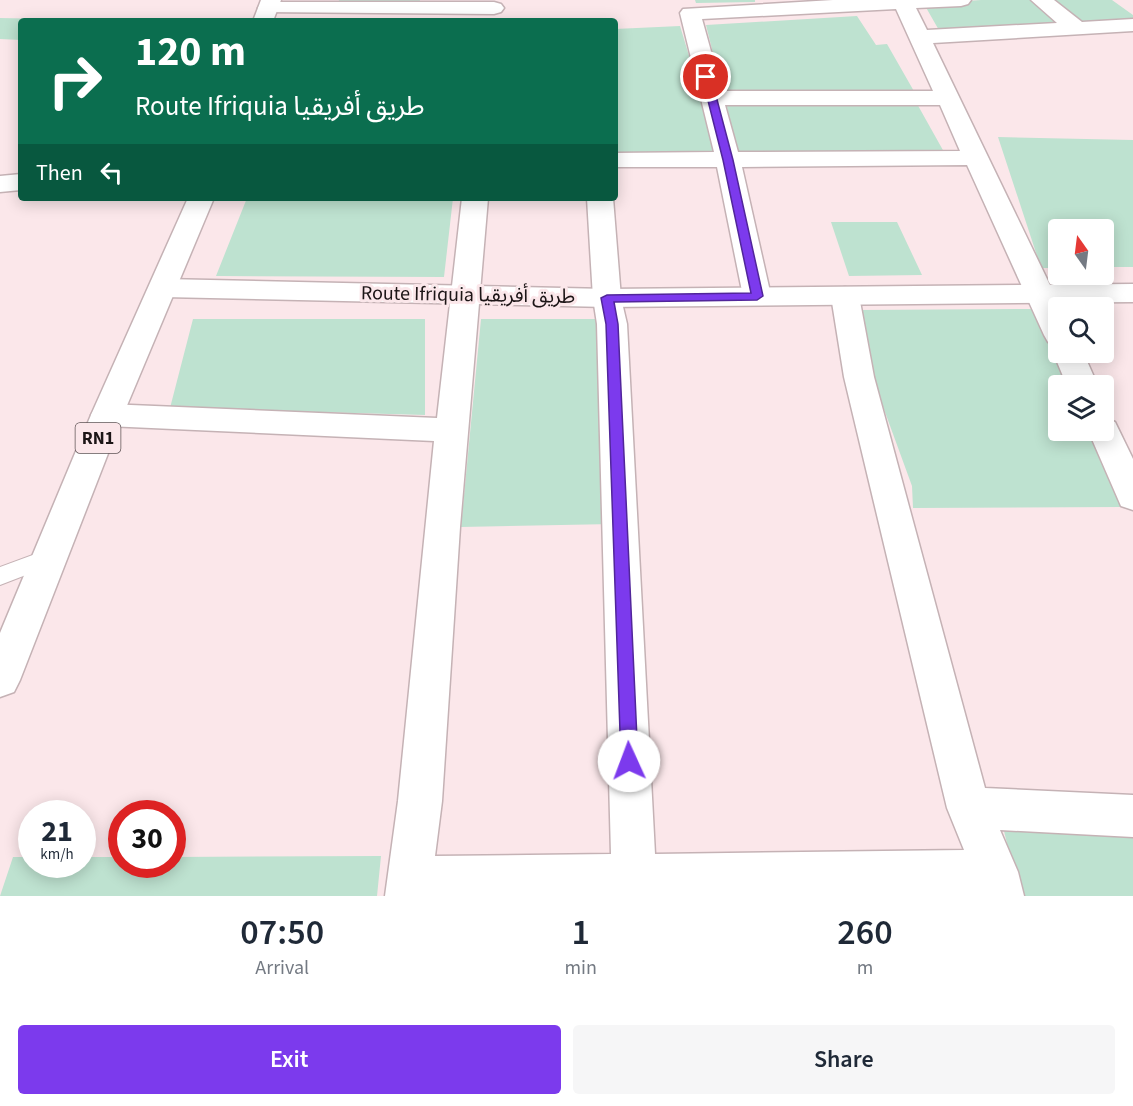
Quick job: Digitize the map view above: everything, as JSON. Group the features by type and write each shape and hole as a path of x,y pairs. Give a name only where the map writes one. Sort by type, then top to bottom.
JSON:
{"main road":[{"path":"757,296 728,160 690,13 764,5 961,0"},
{"path":"1041,0 1077,28"},
{"path":"904,2 974,158 1048,312"},
{"path":"267,10 494,10"},
{"path":"919,37 1133,25"},
{"path":"711,98 947,98"},
{"path":"618,160 974,158"},
{"path":"0,183 18,182"},
{"name":"RN1","path":"0,680 107,415 200,201"},
{"path":"475,201 451,430 420,801 409,887 634,876 998,884 969,808 859,376 845,296"},
{"path":"600,201 607,298 612,324 634,876"},
{"name":"Route Ifriquia طريق أفريقيا","path":"164,288 607,298 1133,293"},
{"path":"107,415 451,430"},
{"path":"1109,441 1133,497"},
{"path":"969,808 1133,816"}],"lane":[{"path":"0,576 49,557"}],"building":[{"path":"339,0 420,0 419,5 338,4"},
{"path":"695,0 755,0 755,2 696,3"},
{"path":"981,0 1038,0 1065,25 940,32 924,4"},
{"path":"1052,0 1112,0 1133,15 1133,20 1081,24"},
{"path":"857,16 876,45 887,44 915,93 723,94 706,25"},
{"path":"0,18 18,18 18,40 0,39"},
{"path":"680,26 719,154 618,152 618,29"},
{"path":"916,102 944,152 738,152 726,103"},
{"path":"998,137 1133,140 1133,267 1114,267 1114,219 1048,219 1048,268 1041,268"},
{"path":"246,201 453,201 444,277 216,276"},
{"path":"831,222 897,222 922,275 849,276"},
{"path":"1036,309 1048,337 1048,363 1059,363 1064,375 1048,375 1048,441 1094,441 1121,507 913,508 912,486 870,371 859,310"},
{"path":"193,319 425,319 425,415 170,408"},
{"path":"481,319 602,319 614,524 461,527"},
{"path":"1001,819 1133,829 1133,896 1020,896"},
{"path":"381,856 377,896 0,896 13,857 18,857 18,878 96,878 96,857 108,857 108,878 186,878 186,857"}],"route":[{"path":"629,761 612,324 607,298 757,296 728,160 706,77"}]}
